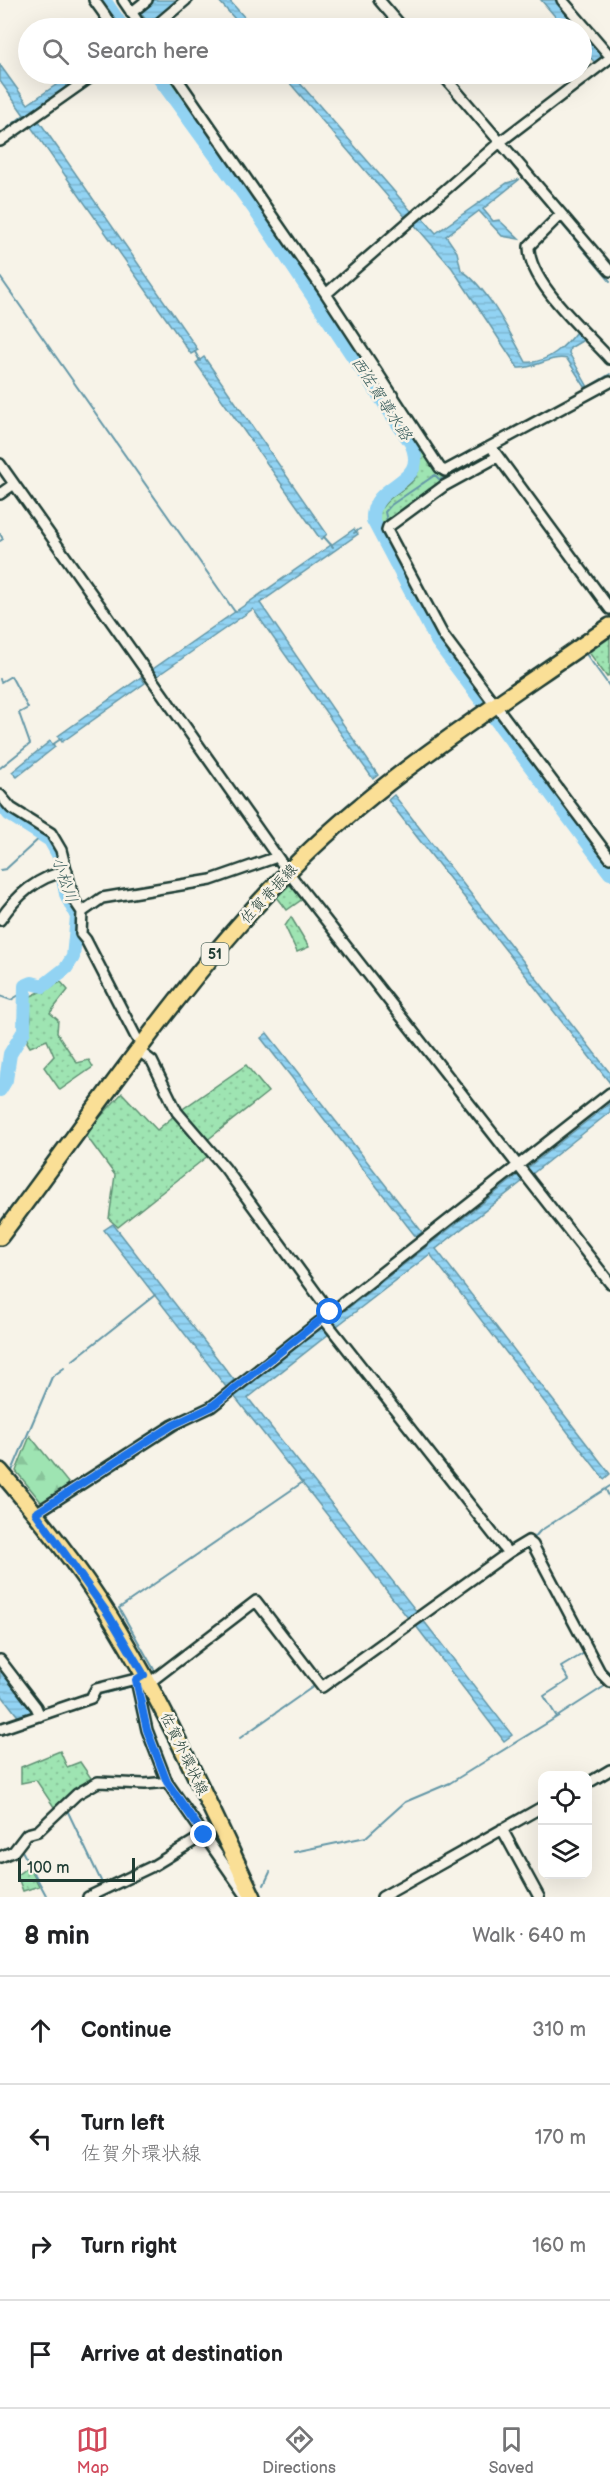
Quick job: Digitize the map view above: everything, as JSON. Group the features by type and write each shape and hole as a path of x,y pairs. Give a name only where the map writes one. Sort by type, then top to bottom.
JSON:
{"main road":[{"name":"佐賀脊振線","path":"0,1237 141,1048 213,956 288,872 382,788 610,626"},
{"name":"佐賀外環状線","path":"0,1471 36,1513 108,1614 184,1752 253,1897"}],"street":[{"path":"94,0 107,18"},
{"path":"123,0 135,18"},
{"path":"132,13 147,0"},
{"path":"165,18 186,0"},
{"path":"379,0 394,18"},
{"path":"562,0 577,18"},
{"path":"592,36 610,57 592,71"},
{"path":"0,141 81,84"},
{"path":"181,84 326,294 440,468 445,471 610,382"},
{"path":"451,84 610,271"},
{"path":"326,294 500,142 575,84"},
{"path":"561,214 529,246 532,261 548,292 610,359"},
{"path":"492,447 494,459 610,609"},
{"path":"494,459 444,486 387,530 443,635 610,858"},
{"path":"0,464 288,872 610,1283"},
{"path":"0,494 14,484"},
{"path":"0,795 11,808 51,833 68,871 74,900 82,912 81,934 141,1048 152,1061 177,1112 225,1168 328,1321 508,1553"},
{"path":"82,912 102,898 211,880 277,857"},
{"path":"0,920 27,889 54,874 68,871"},
{"path":"36,1513 173,1425 211,1407 328,1321 523,1171 610,1093"},
{"path":"0,1729 38,1711 143,1679 256,1601 322,1687 528,1541 533,1545 600,1672 610,1682"},
{"path":"0,1660 38,1711"},
{"path":"143,1679 147,1730 167,1782 247,1897"},
{"path":"592,1781 610,1770"},
{"path":"0,1857 15,1849 27,1834 36,1831 77,1794 98,1782 145,1784 167,1782"},
{"path":"382,1897 538,1810"},
{"path":"502,1829 539,1897"},
{"path":"88,1897 153,1866 204,1835"}],"green space":[{"path":"170,84 177,84 225,150 446,482 382,527 377,516 383,506 416,476 420,466 421,452 237,176"},
{"path":"610,635 610,674 607,677 588,651"},
{"path":"292,883 304,898 287,910 277,897"},
{"path":"291,917 309,947 297,952 285,926"},
{"path":"61,982 68,990 50,1013 58,1020 57,1033 77,1063 89,1060 93,1067 60,1090 44,1067 54,1056 47,1040 30,1047 27,1042 31,1019 29,997"},
{"path":"246,1065 268,1092 206,1141 180,1111"},
{"path":"122,1093 157,1130 175,1115 209,1155 118,1227 109,1219 115,1175 85,1134"},
{"path":"30,1436 69,1484 42,1503 16,1471"},
{"path":"60,1751 67,1767 80,1762 91,1778 54,1807 36,1780 21,1783 21,1767"},
{"path":"29,1866 39,1886 23,1891 17,1875"}],"water":[{"path":"154,0 178,0 156,18 144,18 140,12"},
{"path":"218,0 229,0 245,18 234,18"},
{"path":"541,0 558,0 573,18 556,18"},
{"path":"592,40 602,52 603,57 595,63 592,59"},
{"path":"0,65 28,104 57,84 74,84 28,116 24,115 0,81"},
{"path":"291,84 301,84 412,212 406,218"},
{"path":"39,121 198,350 191,354 31,127"},
{"path":"520,179 483,209 493,221 499,220 519,239 502,236 479,211 446,236 457,252 461,270 471,277 489,299 526,362 549,357 578,329 587,338 570,348 569,353 588,387 585,387 567,359 555,359 518,368 452,268 413,223 421,216 436,233 507,183"},
{"path":"204,357 327,534 321,540 196,363"},
{"path":"354,529 358,534 260,603 378,775 373,779 253,609 157,676 153,669"},
{"path":"141,677 145,683 62,742 58,736"},
{"path":"50,741 55,747 17,777 12,772"},
{"path":"394,795 610,1073 610,1083 388,800"},
{"path":"267,1033 422,1232 416,1237 261,1038"},
{"path":"610,1103 610,1112 532,1174 527,1168"},
{"path":"518,1175 523,1181 436,1249 610,1474 604,1479 430,1254 337,1326 333,1320"},
{"path":"113,1224 234,1380 226,1387 104,1230"},
{"path":"324,1325 330,1333 248,1398 417,1612 408,1618 234,1396"},
{"path":"423,1620 512,1735 504,1741 416,1626"},
{"path":"0,1668 32,1710 31,1715 20,1719 0,1693"}],"waterway":[{"name":"西佐賀導水路","path":"104,0 116,18"},
{"name":"西佐賀導水路","path":"163,84 255,210 411,443 415,457 413,468 407,476 381,497 375,507 373,520 437,641 610,873"},
{"path":"0,134 24,115"},
{"path":"561,223 610,281"},
{"path":"0,277 235,612"},
{"path":"195,352 200,361"},
{"path":"580,392 610,374"},
{"path":"545,412 574,396"},
{"path":"387,521 385,512 391,505 435,475 440,480 490,454 492,458"},
{"path":"496,462 551,537"},
{"name":"西佐賀導水路","path":"368,523 373,520"},
{"path":"354,533 360,529"},
{"path":"0,534 3,539 0,541"},
{"path":"324,537 333,547"},
{"path":"594,595 607,614"},
{"path":"586,654 610,687"},
{"path":"0,679 1,682 11,676 28,708 19,713 30,744 0,768"},
{"path":"52,745 62,738"},
{"name":"小松川","path":"0,802 9,814 50,840 59,856 66,894 77,917 73,957 66,968 43,986 32,983 25,986 24,1031 10,1054 6,1080 0,1090"},
{"path":"0,870 6,869 43,835"},
{"path":"0,996 11,1000 24,992"},
{"path":"72,1361 155,1295"},
{"path":"12,1471 52,1377 64,1368"},
{"path":"156,1673 119,1608 303,1482"},
{"path":"534,1538 540,1531 610,1486"},
{"path":"606,1490 610,1498"},
{"path":"528,1546 542,1571"},
{"path":"324,1679 408,1619"},
{"path":"294,1852 366,1837 405,1802 450,1783 557,1717 544,1696 569,1680 561,1667 586,1652"},
{"path":"557,1717 608,1684"},
{"path":"240,1738 314,1686"},
{"path":"97,1695 129,1687"},
{"path":"41,1709 89,1693"},
{"path":"96,1779 120,1778"},
{"path":"67,1810 102,1883 96,1889"},
{"path":"24,1845 32,1836"},
{"path":"216,1845 227,1860"},
{"path":"21,1849 47,1897"},
{"path":"264,1885 270,1872"}],"route":[{"path":"204,1835 167,1782 147,1730 136,1680 144,1675 108,1614 36,1513 173,1425 211,1407 330,1312"}]}
